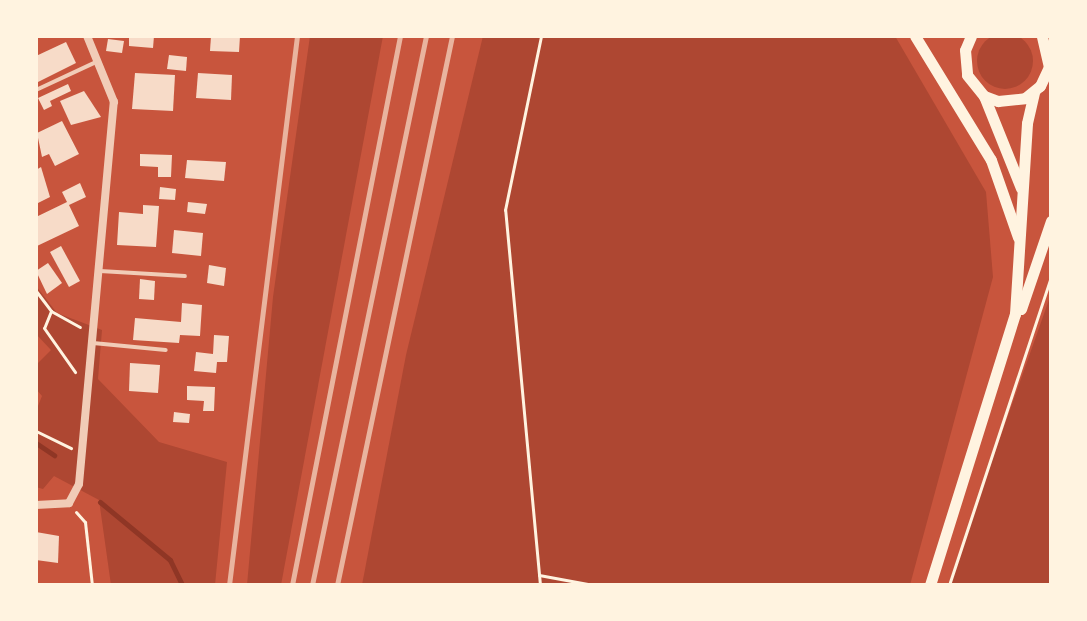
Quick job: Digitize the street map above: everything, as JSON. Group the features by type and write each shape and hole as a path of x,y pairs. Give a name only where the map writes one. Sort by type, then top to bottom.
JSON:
{"main road":[{"path":"915,36 991,160 1021,244"},
{"path":"958,36 965,50 967,75 984,96 1022,193"},
{"path":"965,50 971,36"},
{"path":"984,96 1013,101 1034,92 1048,77 1049,56 1042,36"},
{"path":"1011,331 1034,92"},
{"path":"930,585 1011,331 1051,221"}],"street":[{"path":"36,505 69,503 79,484 85,385 114,102 87,36"}],"lane":[{"path":"36,90 98,61"},
{"path":"98,271 185,276"},
{"path":"90,343 166,350"}],"path":[{"path":"540,585 505,210 541,36"},
{"path":"949,585 1051,277"},
{"path":"36,291 51,311 91,330"},
{"path":"51,311 44,328 85,385"},
{"path":"36,431 81,453"},
{"path":"69,503 85,522 92,585"},
{"path":"539,575 593,585"}],"shaded area":[{"path":"1005,33 1025,41 1033,61 1025,81 1005,89 985,81 977,61 985,41"},
{"path":"310,36 383,36 281,585 247,585 273,297"},
{"path":"483,36 895,36 986,192 993,277 910,585 362,585 406,355"},
{"path":"36,286 57,313 102,330 98,379 159,442 227,462 215,585 111,585 99,500 54,476 43,489 36,487 36,411 42,396 36,389 36,365 51,350 36,334"},
{"path":"1051,294 1051,585 948,585"}],"building":[{"path":"129,36 154,36 153,48 129,46"},
{"path":"211,36 240,36 239,52 210,51"},
{"path":"108,39 124,41 122,53 106,51"},
{"path":"66,42 76,63 36,83 36,56"},
{"path":"169,55 187,57 186,71 167,69"},
{"path":"135,73 175,75 173,111 132,109"},
{"path":"198,73 232,75 231,100 196,98"},
{"path":"68,84 71,91 50,101 52,106 44,110 38,98"},
{"path":"84,91 101,117 71,125 60,101"},
{"path":"62,121 79,154 55,166 49,154 42,157 37,133"},
{"path":"140,154 172,155 171,177 158,177 158,167 140,166"},
{"path":"187,160 226,162 224,181 185,178"},
{"path":"41,167 50,197 36,204 36,170"},
{"path":"80,183 86,197 69,205 79,226 37,246 36,217 67,202 62,192"},
{"path":"160,187 176,189 175,200 159,199"},
{"path":"188,202 207,204 205,214 187,212"},
{"path":"143,205 159,206 156,247 117,245 119,212 143,214"},
{"path":"174,230 203,233 201,256 172,253"},
{"path":"61,246 80,281 69,287 50,252"},
{"path":"48,263 62,283 47,294 36,271"},
{"path":"209,265 226,268 224,286 207,283"},
{"path":"140,279 155,281 154,300 139,299"},
{"path":"182,303 202,305 200,336 180,335 179,343 133,340 135,318 181,322"},
{"path":"214,335 229,336 227,362 217,362 216,373 194,371 196,352 213,354"},
{"path":"130,363 160,365 158,393 129,391"},
{"path":"187,386 215,387 214,411 203,411 204,401 187,400"},
{"path":"174,412 190,414 189,423 173,422"},
{"path":"36,532 59,536 58,563 36,560"}],"waterway":[{"path":"36,443 54,455"},
{"path":"100,502 170,560 182,585"}],"railway":[{"path":"229,585 297,36"},
{"path":"292,585 400,36"},
{"path":"312,585 426,36"},
{"path":"337,585 452,36"}]}
